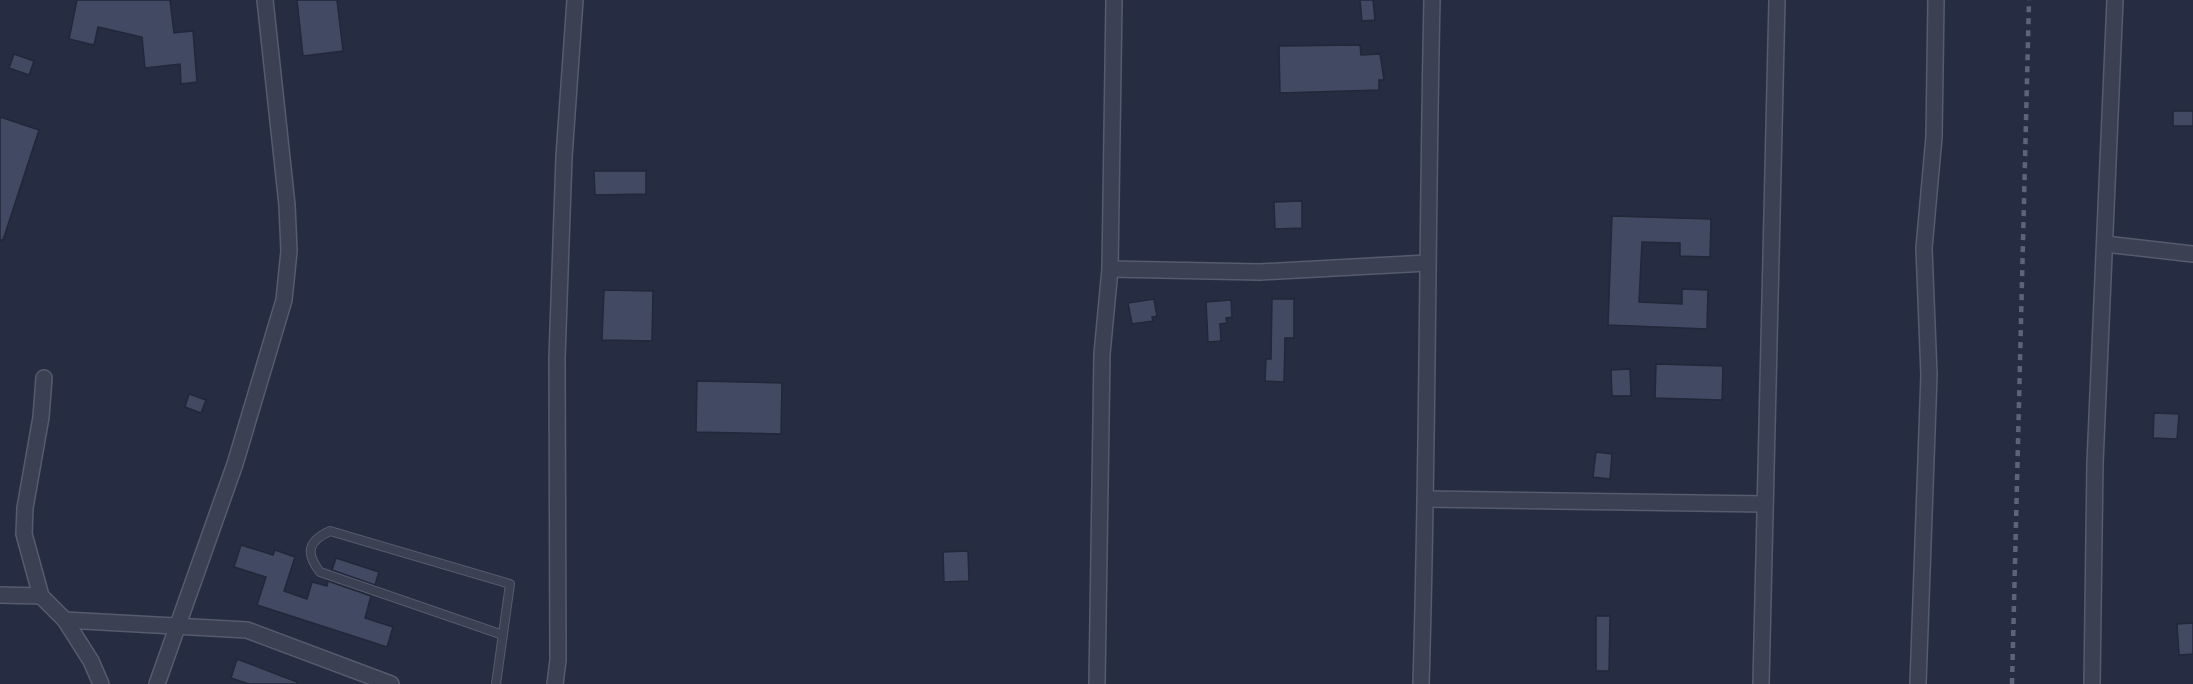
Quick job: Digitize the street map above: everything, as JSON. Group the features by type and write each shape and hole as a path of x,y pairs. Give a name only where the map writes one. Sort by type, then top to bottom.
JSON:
{"street":[{"path":"158,684 235,464 284,300 289,251 287,205 265,0"},
{"path":"555,684 558,660 557,358 564,157 575,0"},
{"path":"1097,684 1102,354 1110,269 1114,0"},
{"path":"1421,684 1427,499 1426,263 1432,0"},
{"path":"1761,684 1777,0"},
{"path":"1918,684 1929,375 1924,248 1934,137 1936,0"},
{"path":"2092,684 2095,463 2115,0"},
{"path":"2105,244 2193,254"},
{"path":"1110,269 1260,272 1426,263"},
{"path":"44,378 41,417 25,508 24,534 41,596 65,621 91,661 101,684"},
{"path":"1427,499 1765,504"},
{"path":"0,595 41,596"},
{"path":"65,621 247,630 391,684"}],"lane":[{"path":"496,684 503,635 510,584 330,531 318,536 310,549 311,561 320,572 503,635"}],"building":[{"path":"77,0 170,0 174,33 193,31 197,82 181,84 180,64 145,68 142,37 98,27 94,45 69,39"},
{"path":"297,0 337,0 343,51 303,56"},
{"path":"1360,0 1373,0 1375,20 1362,21"},
{"path":"1360,45 1361,55 1380,54 1384,80 1379,80 1379,90 1280,93 1279,46"},
{"path":"14,54 34,61 29,75 9,68"},
{"path":"2173,111 2193,111 2193,126 2173,126"},
{"path":"0,117 39,130 3,240 0,240"},
{"path":"594,171 646,171 646,194 595,195"},
{"path":"1302,201 1302,228 1275,229 1274,202"},
{"path":"1612,216 1711,219 1710,257 1680,256 1680,243 1642,242 1639,302 1682,304 1682,289 1708,290 1707,329 1608,325"},
{"path":"604,290 653,291 652,341 602,340"},
{"path":"1154,299 1157,316 1152,317 1153,321 1132,324 1128,303"},
{"path":"1272,299 1294,299 1294,338 1285,338 1284,382 1265,381 1266,359 1271,359"},
{"path":"1231,300 1232,317 1226,318 1227,323 1220,324 1221,341 1208,342 1206,302"},
{"path":"1656,364 1723,366 1722,400 1655,398"},
{"path":"1630,369 1631,396 1612,396 1611,370"},
{"path":"697,381 782,383 781,434 696,432"},
{"path":"189,394 206,400 201,413 185,407"},
{"path":"2154,413 2179,414 2177,439 2153,438"},
{"path":"1596,452 1612,454 1610,479 1593,477"},
{"path":"241,545 273,555 275,550 295,557 284,591 307,599 312,582 327,586 328,581 371,596 365,618 393,627 387,647 257,605 266,577 234,567"},
{"path":"968,551 969,581 944,582 943,552"},
{"path":"336,558 379,572 375,585 332,570"},
{"path":"1596,616 1610,616 1609,671 1596,671"},
{"path":"2193,623 2193,654 2179,655 2177,624"},
{"path":"237,659 297,682 297,684 249,684 231,678"}],"railway":[{"path":"2012,684 2029,0"}]}
